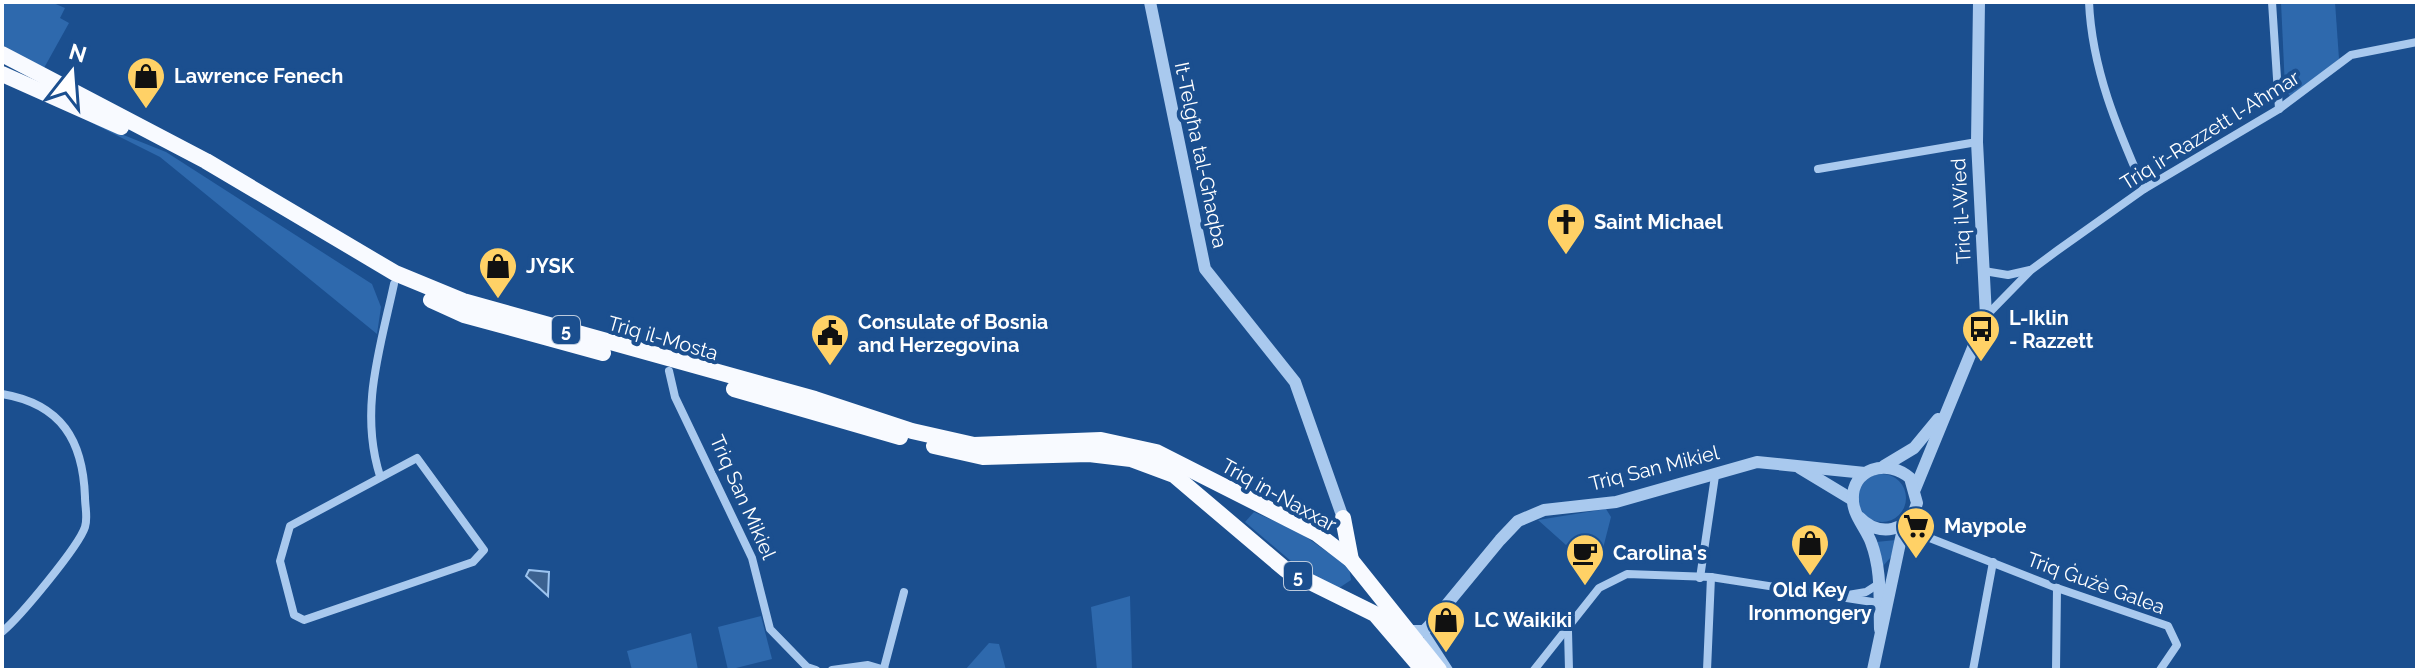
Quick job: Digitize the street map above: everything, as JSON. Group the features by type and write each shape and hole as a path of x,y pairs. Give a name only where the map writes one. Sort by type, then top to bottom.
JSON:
{"highway":[{"name":"Triq il-Mosta","path":"2,54 206,161 395,273 463,301 815,399 912,431 974,445 1101,440 1156,452 1175,468"},
{"name":"Triq il-Mosta","path":"2,74 105,118 232,187 394,284 464,315 971,456 1089,454 1175,468"},
{"name":"Triq in-Naxxar","path":"1175,468 1248,499 1316,533 1354,564 1410,631 1426,636 1439,670"},
{"name":"Triq in-Naxxar","path":"1175,468 1286,570 1375,614 1423,670"},
{"path":"1236,527 1235,508 1248,499"},
{"path":"1316,533 1336,528 1343,518"},
{"path":"1343,518 1358,589 1352,596 1343,597"}],"street":[{"name":"It-Telgħa tal-Għaqba","path":"1150,2 1205,269 1295,382 1343,518"},
{"name":"Triq il-Wied","path":"1915,489 1946,409 1983,332 1986,316 1977,142 1979,2"},
{"path":"2089,2 2091,36 2111,116 2144,189"},
{"path":"2272,2 2279,109"},
{"name":"Triq ir-Razzett l-Aħmar","path":"1986,316 2031,270 2144,189 2279,109 2351,55 2417,42"},
{"path":"1818,169 1977,142"},
{"path":"1984,271 2008,275 2031,270"},
{"path":"380,476 369,443 370,401 394,284"},
{"name":"Triq San Mikiel","path":"669,371 675,397 752,558 770,629 807,667 816,670"},
{"path":"2,394 32,404 66,427 81,459 87,519 76,547 2,632"},
{"name":"Triq il-Wied","path":"1884,466 1914,448 1946,409"},
{"path":"417,458 484,550 473,562 304,620 294,615 280,561 290,526 380,476 417,458"},
{"name":"Triq San Mikiel","path":"1426,636 1518,521 1544,510 1616,502 1757,462 1865,473"},
{"name":"Triq San Mikiel","path":"1794,465 1853,500"},
{"path":"1873,670 1906,523 1917,503 1915,489 1903,471 1884,466 1865,473 1856,485 1853,500 1871,541 1881,583 1880,629"},
{"path":"1700,578 1715,476"},
{"path":"1859,517 1866,524 1885,531 1906,523"},
{"name":"Triq Ġużè Galea","path":"1906,523 1922,535 2057,588 2168,626 2177,645 2160,670"},
{"path":"1973,670 1993,562"},
{"path":"1534,670 1599,588 1627,574 1711,577 1879,603"},
{"path":"1707,670 1711,577"},
{"path":"1840,596 1866,592 1881,583"},
{"path":"2056,670 2057,588"},
{"path":"832,670 868,665 885,669 904,592"},
{"path":"1568,630 1569,670"},
{"name":"Triq in-Naxxar","path":"1426,636 1449,670"}],"shaded area":[{"path":"2,2 51,2 65,8 60,18 69,23 44,68 2,45"},
{"path":"2281,2 2335,2 2339,59 2291,98 2285,88"},
{"path":"86,120 166,152 372,284 381,307 377,334 160,157"},
{"path":"1882,474 1899,481 1906,498 1899,515 1882,522 1865,515 1858,498 1865,481"},
{"path":"1606,509 1611,517 1600,560 1573,538 1566,545 1538,520"},
{"path":"1254,512 1299,532 1349,567 1351,580 1339,588 1298,567 1245,522"},
{"path":"1896,540 1891,557 1883,566 1876,542"},
{"path":"529,570 549,572 548,596 526,576"},
{"path":"1130,596 1132,670 1097,670 1091,607"},
{"path":"761,616 772,659 728,670 718,627"},
{"path":"691,633 698,670 632,670 627,651"},
{"path":"989,643 999,644 1006,670 965,670"}],"place":[{"name":"Lawrence Fenech","path":"146,110"},
{"name":"Saint Michael","path":"1566,256"},
{"name":"JYSK","path":"498,300"},
{"name":"L-Iklin - Razzett","path":"1981,363"},
{"name":"Consulate of Bosnia and Herzegovina","path":"830,367"},
{"name":"Maypole","path":"1916,560"},
{"name":"Old Key Ironmongery","path":"1810,577"},
{"name":"Carolina's","path":"1585,587"},
{"name":"LC Waikiki","path":"1446,654"}]}
